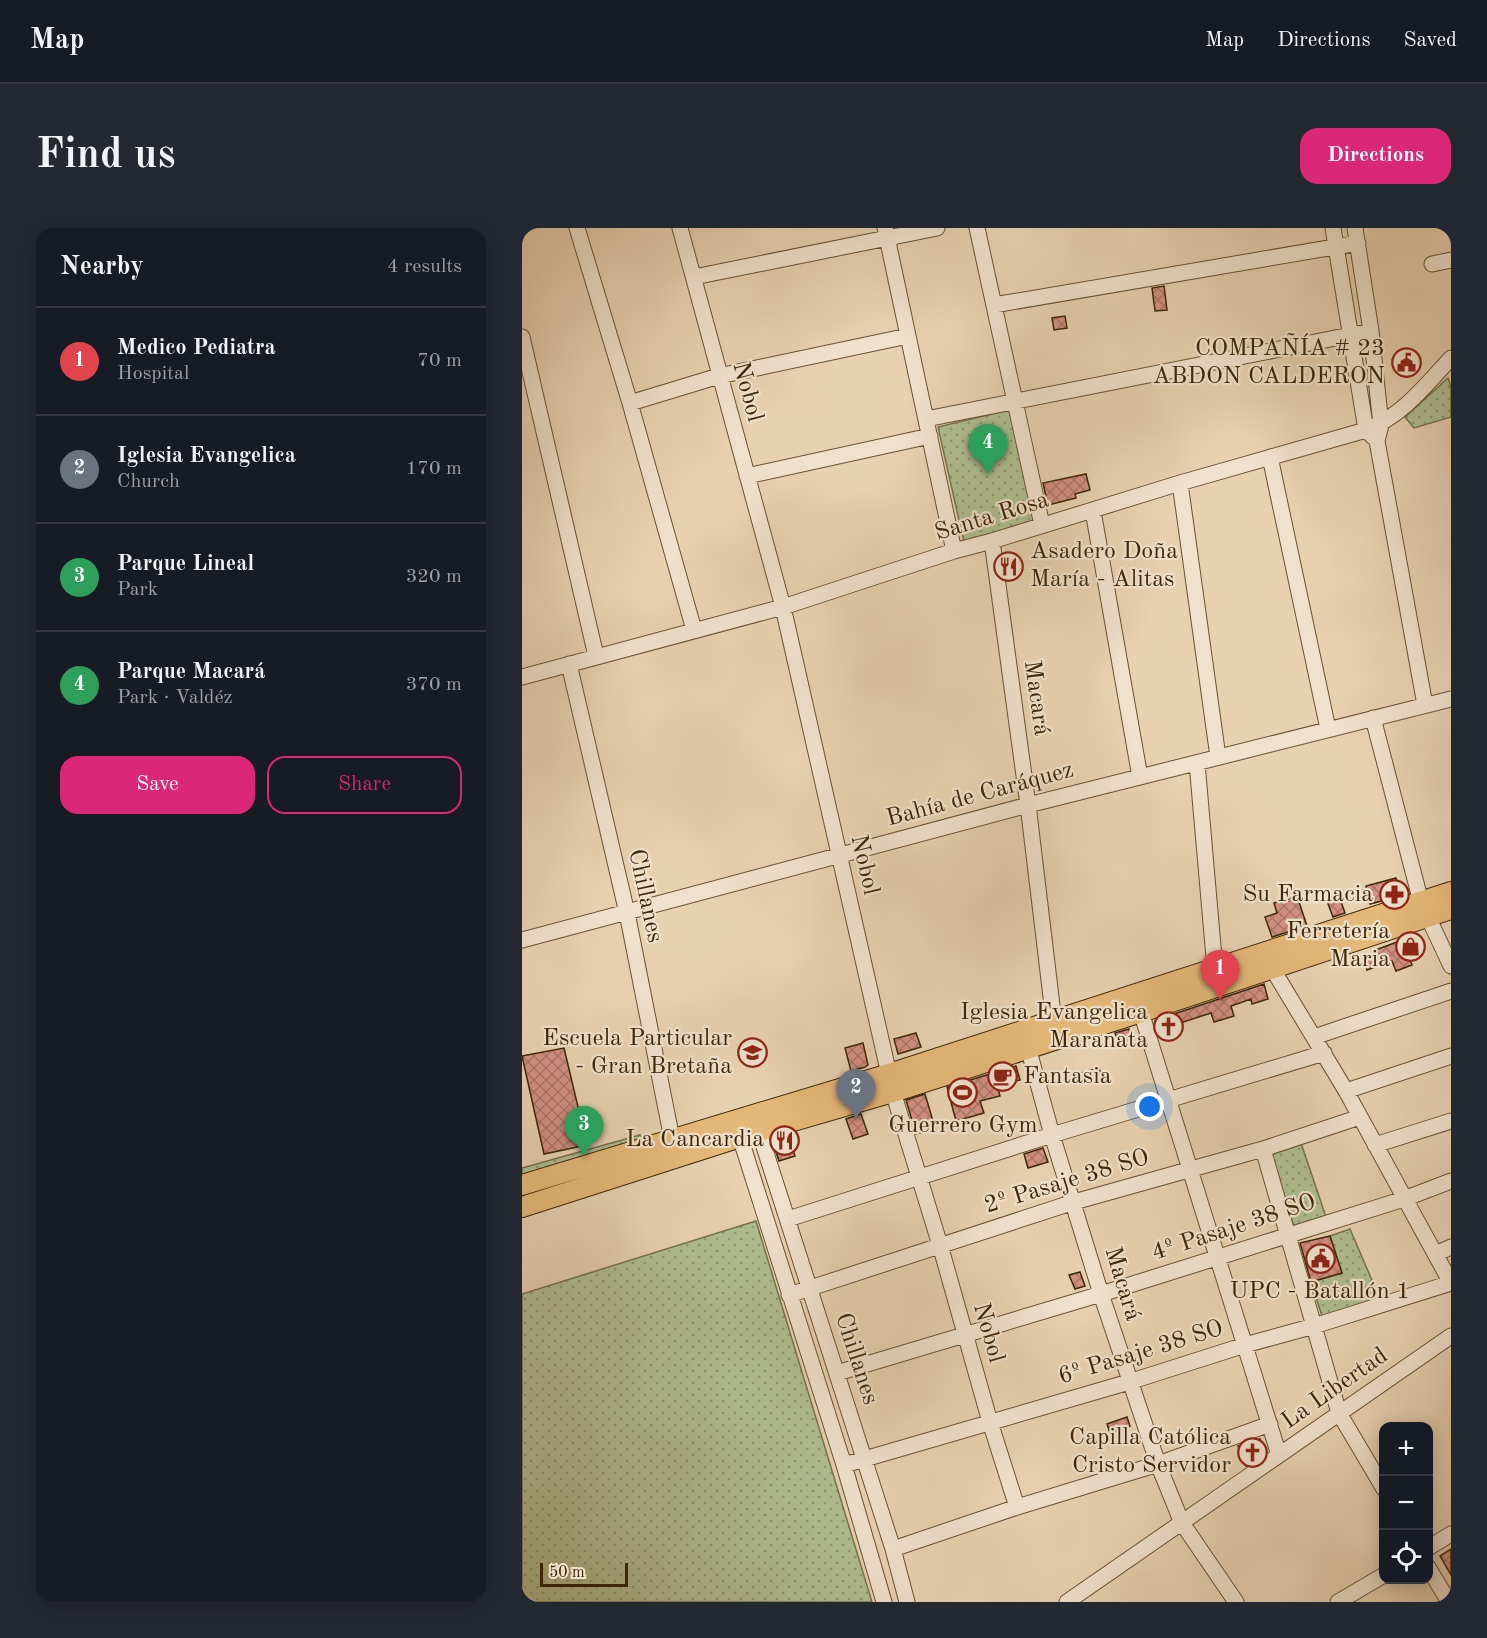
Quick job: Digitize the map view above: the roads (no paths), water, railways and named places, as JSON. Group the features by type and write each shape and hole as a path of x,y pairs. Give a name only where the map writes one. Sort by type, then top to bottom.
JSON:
{"main road":[{"path":"1055,1030 1141,1012 1272,968 1424,909 1451,892"},
{"path":"522,1207 759,1131 891,1083 1026,1040 1215,969 1424,909 1451,909"},
{"path":"522,1185 672,1139 891,1083"}],"street":[{"path":"578,228 694,630"},
{"name":"Nobol","path":"680,228 783,607 891,1083 1017,1507"},
{"path":"694,277 886,232 937,228"},
{"path":"977,228 1042,525"},
{"path":"1333,228 1366,430 1377,441"},
{"path":"886,232 954,551"},
{"path":"994,305 1336,247 1357,236 1371,331 1381,425 1377,441 1425,705"},
{"path":"1432,264 1451,260"},
{"path":"926,419 1371,331"},
{"path":"630,403 720,376 909,336"},
{"path":"522,337 596,656"},
{"name":"Santa Rosa","path":"522,677 783,607 954,551 1381,425 1405,408 1451,358"},
{"path":"747,476 930,436"},
{"path":"1270,457 1328,729"},
{"path":"1180,483 1218,757"},
{"path":"1093,511 1140,777"},
{"name":"Macará","path":"992,541 1028,805 1055,1030"},
{"name":"Chillanes","path":"569,664 627,913 672,1139"},
{"name":"Bahía de Caráquez","path":"522,940 1028,805 1451,699"},
{"path":"1373,718 1424,909 1451,966"},
{"path":"1197,763 1215,969"},
{"path":"1272,968 1346,1091 1451,1283"},
{"path":"1314,1037 1451,991"},
{"path":"1141,1012 1280,1455"},
{"name":"Macará","path":"1026,1040 1052,1135 1101,1294 1158,1464 1182,1523 1236,1602"},
{"path":"788,1220 1052,1135 1324,1053"},
{"path":"1346,1091 1451,1056"},
{"name":"2º Pasaje 38 SO","path":"789,1295 1074,1202 1263,1149 1360,1117"},
{"path":"1375,1145 1451,1121"},
{"name":"Chillanes","path":"759,1131 892,1549 906,1602"},
{"name":"Chillanes","path":"740,1137 844,1465 884,1602"},
{"path":"1263,1149 1339,1413 1379,1483"},
{"name":"4º Pasaje 38 SO","path":"837,1373 964,1333 1101,1294 1404,1199 1451,1181"},
{"path":"1435,1254 1451,1247"},
{"name":"6º Pasaje 38 SO","path":"844,1465 1129,1382 1451,1283"},
{"name":"La Libertad","path":"1067,1602 1451,1336"},
{"path":"892,1549 1017,1507 1158,1464 1270,1424"},
{"path":"1433,1545 1451,1534"},
{"path":"1433,1575 1449,1602"},
{"path":"1338,1602 1379,1577"}],"place":[{"name":"COMPAÑÍA # 23 ABDON CALDERON","path":"1406,363"},
{"name":"Parque Macará","path":"988,474"},
{"name":"Asadero Doña María - Alitas","path":"1009,566"},
{"name":"Su Farmacia","path":"1394,895"},
{"name":"Ferretería Maria","path":"1411,946"},
{"name":"Medico Pediatra","path":"1220,1000"},
{"name":"Iglesia Evangelica Maranata","path":"1169,1027"},
{"name":"Escuela Particular - Gran Bretaña","path":"753,1053"},
{"name":"Fantasia","path":"1002,1077"},
{"name":"Guerrero Gym","path":"963,1093"},
{"name":"Iglesia Evangelica","path":"856,1119"},
{"name":"La Cancardia","path":"785,1140"},
{"name":"Parque Lineal","path":"584,1156"},
{"name":"UPC - Batallón 1","path":"1320,1259"},
{"name":"Capilla Católica Cristo Servidor","path":"1252,1452"}]}
